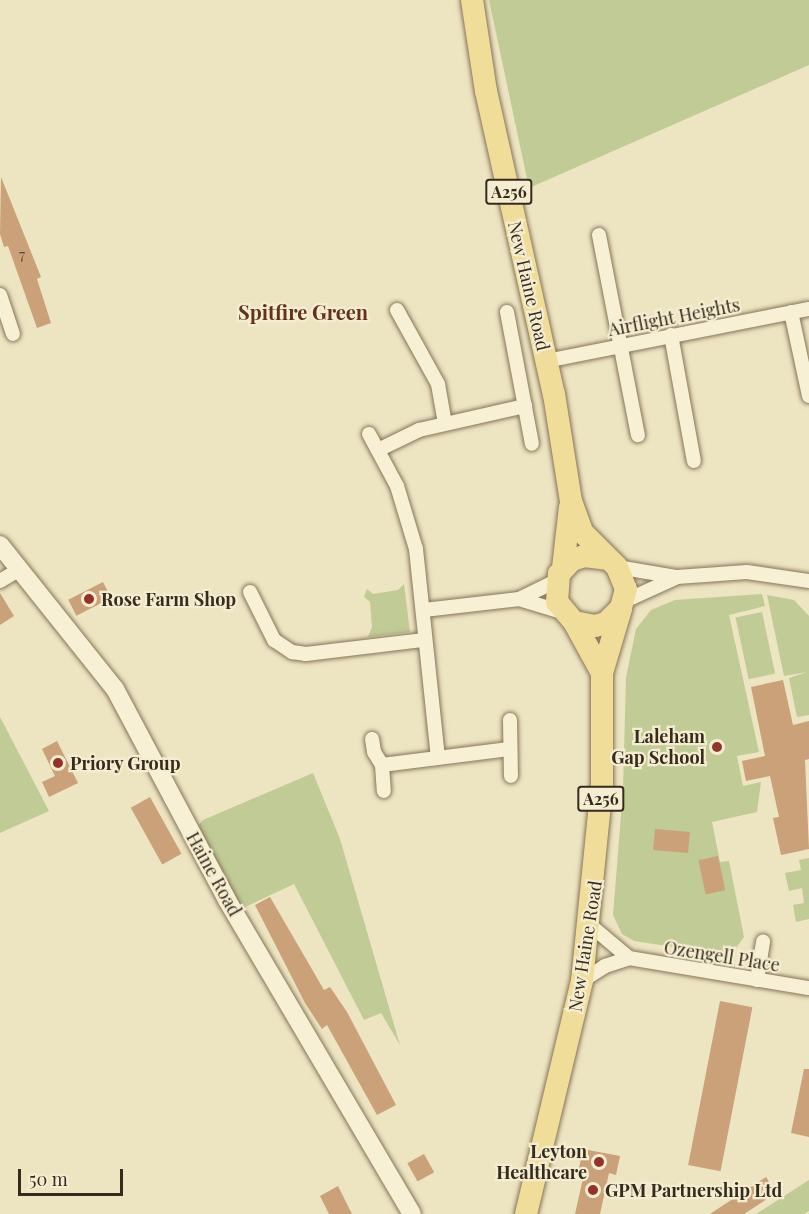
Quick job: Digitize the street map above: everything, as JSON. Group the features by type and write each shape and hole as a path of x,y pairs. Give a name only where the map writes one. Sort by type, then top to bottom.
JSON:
{"main road":[{"name":"New Haine Road","path":"472,0 486,91 546,361 571,501 582,532 612,563 625,583 623,604 602,673 602,785 590,925 582,981 526,1214"},
{"name":"New Haine Road","path":"571,501 560,575 555,592 602,673"},
{"path":"560,575 584,556 612,563"},
{"path":"568,617 595,626 615,616 623,604"}],"street":[{"path":"599,235 638,435"},
{"path":"0,295 13,334"},
{"name":"Airflight Heights","path":"546,361 809,309"},
{"path":"397,310 438,384 445,423"},
{"path":"507,312 532,444"},
{"path":"792,312 809,396"},
{"path":"671,335 694,461"},
{"path":"378,450 419,430 525,406"},
{"path":"369,434 411,527 424,609 424,640 438,758"},
{"name":"Haine Road","path":"0,545 115,689 227,900 412,1214"},
{"path":"612,563 677,577 747,572 809,581"},
{"path":"0,580 18,570"},
{"path":"424,609 519,599 560,575"},
{"path":"623,604 677,577"},
{"path":"250,592 274,640 292,652 306,654 424,640"},
{"path":"519,599 568,617"},
{"path":"510,720 511,776"},
{"path":"372,739 382,765 384,791"},
{"path":"382,765 509,749"},
{"path":"590,925 629,958"},
{"path":"757,980 763,941"},
{"path":"582,981 605,966 629,958"},
{"name":"Ozengell Place","path":"629,958 809,988"}],"green space":[{"path":"489,0 809,0 809,65 529,188"},
{"path":"404,584 410,632 368,637 372,627 370,602 364,597 367,589 373,594 398,590"},
{"name":"Laleham Gap School","path":"762,594 765,606 729,615 759,752 737,756 743,786 761,782 757,812 712,822 720,862 729,861 744,937 735,949 721,954 634,941 622,934 613,915 623,790 626,677 636,629 651,610 675,600"},
{"path":"767,595 794,600 809,616 809,715 797,717 789,678 807,672 784,676"},
{"path":"762,612 775,674 749,679 736,618"},
{"path":"0,717 49,811 0,833"},
{"path":"313,773 340,839 400,1045 381,1013 364,1020 294,884 241,909 196,828 203,820"},
{"path":"809,858 809,919 796,922 793,905 804,903 802,888 789,891 785,873 801,870 799,860"},
{"path":"809,1180 809,1211 804,1214 756,1214"}],"building":[{"path":"1,177 41,277 37,279 51,323 37,328 8,246 4,247 0,234"},
{"name":"Rose Farm Shop","path":"103,582 111,598 76,616 68,600"},
{"path":"0,593 14,616 0,625"},
{"path":"783,680 793,725 809,721 809,759 805,760 809,849 781,855 773,818 779,817 770,776 746,781 742,761 765,756 751,687"},
{"name":"Priory Group","path":"57,741 78,783 49,797 42,782 55,776 42,749"},
{"path":"150,797 182,854 162,865 131,808"},
{"path":"655,829 690,832 688,853 653,850"},
{"path":"718,856 725,890 706,894 698,860"},
{"path":"270,897 324,990 330,987 347,1012 396,1105 377,1115 327,1025 322,1029 305,1003 255,905"},
{"path":"720,1001 752,1007 721,1171 688,1165"},
{"path":"804,1069 809,1069 809,1137 791,1133"},
{"path":"583,1149 620,1156 616,1175 609,1173 600,1214 575,1214 585,1169 579,1168"},
{"path":"424,1154 434,1172 418,1182 407,1163"},
{"path":"766,1177 776,1193 744,1214 710,1214"},
{"path":"338,1186 352,1214 329,1214 320,1196"}],"place":[{"name":"Rose Farm Shop","path":"89,599"},
{"name":"Laleham Gap School","path":"717,747"},
{"name":"Priory Group","path":"58,763"},
{"name":"Leyton Healthcare","path":"599,1162"},
{"name":"GPM Partnership Ltd","path":"593,1190"}],"district":[{"name":"Spitfire Green","path":"303,311"}]}
